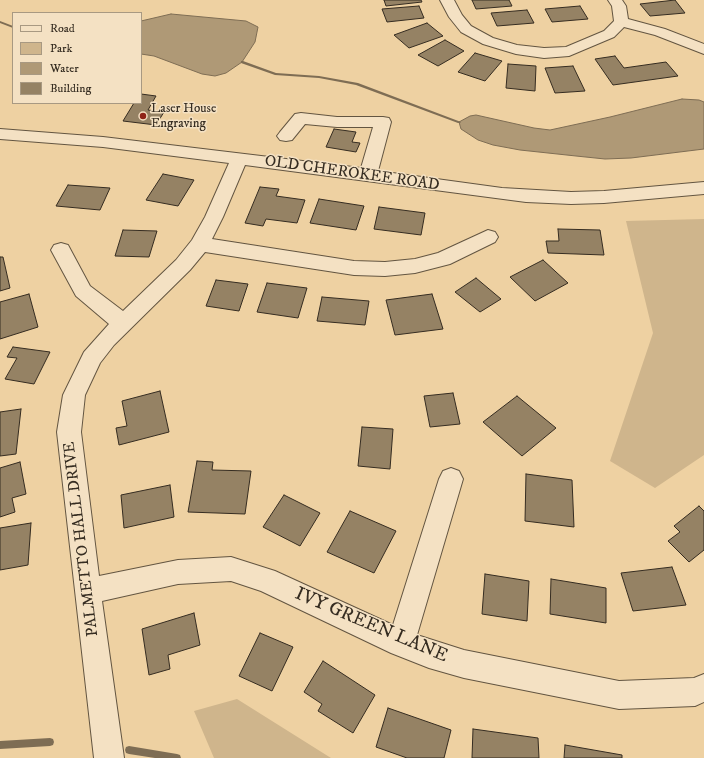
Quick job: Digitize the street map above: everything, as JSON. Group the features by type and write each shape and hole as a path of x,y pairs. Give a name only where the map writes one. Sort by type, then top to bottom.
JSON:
{"street":[{"path":"447,0 456,17 466,28 488,41 516,50 544,52 569,51 610,34 621,22 619,6 615,0"},
{"path":"621,22 660,32 704,49"},
{"path":"286,136 301,118 337,122 383,122 368,176"},
{"name":"OLD CHEROKEE ROAD","path":"0,134 73,139 534,197 604,197 704,188"},
{"name":"PALMETTO HALL DRIVE","path":"109,758 72,464 70,425 74,395 92,358 107,339 183,265 200,244 214,217 239,159"},
{"path":"200,244 354,268 385,269 415,266 443,258 464,250 488,237"},
{"path":"61,250 83,291 123,323"},
{"path":"401,643 451,479"},
{"name":"IVY GREEN LANE","path":"89,591 178,572 231,569 266,580 401,643 429,654 464,664 619,695 695,692 704,688"}],"green space":[{"path":"704,219 704,455 655,488 610,461 653,333 626,221"},
{"path":"237,699 331,758 214,758 194,711"}],"water":[{"path":"171,14 246,21 258,27 255,42 242,62 226,73 215,76 202,74 154,56 142,54 142,21"},
{"path":"682,99 699,100 704,102 704,149 631,158 605,159 520,150 493,145 478,140 461,129 459,122 470,116 476,115 534,128 550,130"}],"building":[{"path":"384,0 421,0 422,2 386,6"},
{"path":"472,0 509,0 512,6 476,9"},
{"path":"675,0 685,13 650,16 640,4"},
{"path":"419,6 424,18 387,22 382,9"},
{"path":"580,6 588,19 552,22 545,9"},
{"path":"527,10 534,23 497,26 491,13"},
{"path":"427,23 443,36 409,48 394,35"},
{"path":"445,40 464,51 438,66 418,55"},
{"path":"475,53 502,61 485,81 458,72"},
{"path":"615,56 624,68 666,62 678,76 613,85 595,59"},
{"path":"508,64 536,66 535,91 506,88"},
{"path":"573,66 585,91 555,93 545,68"},
{"path":"142,94 156,96 148,110 164,112 156,125 123,121 133,104 142,104"},
{"path":"334,129 356,132 352,142 360,143 356,152 326,147"},
{"path":"163,174 194,180 178,206 146,200"},
{"path":"68,185 110,188 100,210 56,206"},
{"path":"260,187 279,189 276,196 305,200 297,223 266,219 263,226 245,223"},
{"path":"319,199 364,206 356,230 310,223"},
{"path":"379,207 425,213 421,235 374,229"},
{"path":"558,229 600,230 604,255 548,253 546,241 559,241"},
{"path":"123,230 157,231 149,257 115,256"},
{"path":"0,257 3,257 10,288 0,291"},
{"path":"543,260 568,283 535,301 510,277"},
{"path":"476,278 501,299 480,312 455,292"},
{"path":"216,280 248,284 239,311 206,306"},
{"path":"267,283 307,288 298,318 257,312"},
{"path":"29,294 38,327 0,339 0,302"},
{"path":"432,294 443,329 395,335 386,300"},
{"path":"322,297 369,301 365,325 317,321"},
{"path":"13,347 50,352 34,384 5,379 17,358 7,357"},
{"path":"160,391 169,432 119,445 116,428 127,426 122,401"},
{"path":"453,393 460,424 430,427 424,396"},
{"path":"517,396 556,428 522,456 483,422"},
{"path":"21,409 16,454 0,456 0,412"},
{"path":"362,427 393,429 390,469 358,466"},
{"path":"197,461 213,462 212,470 251,471 245,514 188,512"},
{"path":"20,462 26,494 12,498 15,512 0,517 0,468"},
{"path":"526,474 572,480 574,527 525,521"},
{"path":"170,485 174,517 124,528 121,495"},
{"path":"284,495 320,513 300,546 263,527"},
{"path":"699,506 704,511 704,550 689,562 668,541 680,532 674,526"},
{"path":"350,511 396,531 374,573 327,552"},
{"path":"31,523 28,565 0,570 0,528"},
{"path":"672,567 686,605 633,611 621,573"},
{"path":"485,574 529,581 527,621 482,614"},
{"path":"551,579 606,588 606,623 550,614"},
{"path":"194,613 200,645 168,655 170,669 149,675 142,629"},
{"path":"260,633 293,647 272,691 239,676"},
{"path":"323,661 375,695 353,733 318,711 322,704 304,692"},
{"path":"388,708 451,730 444,758 407,758 376,747"},
{"path":"473,729 538,738 539,758 472,758"},
{"path":"565,745 622,755 622,758 564,758"}],"waterway":[{"path":"0,22 12,27"},
{"path":"242,62 275,74 319,77 357,84 459,122"},
{"path":"0,745 50,742"},
{"path":"129,750 177,758"}],"place":[{"name":"Laser House Engraving","path":"143,116"}]}
